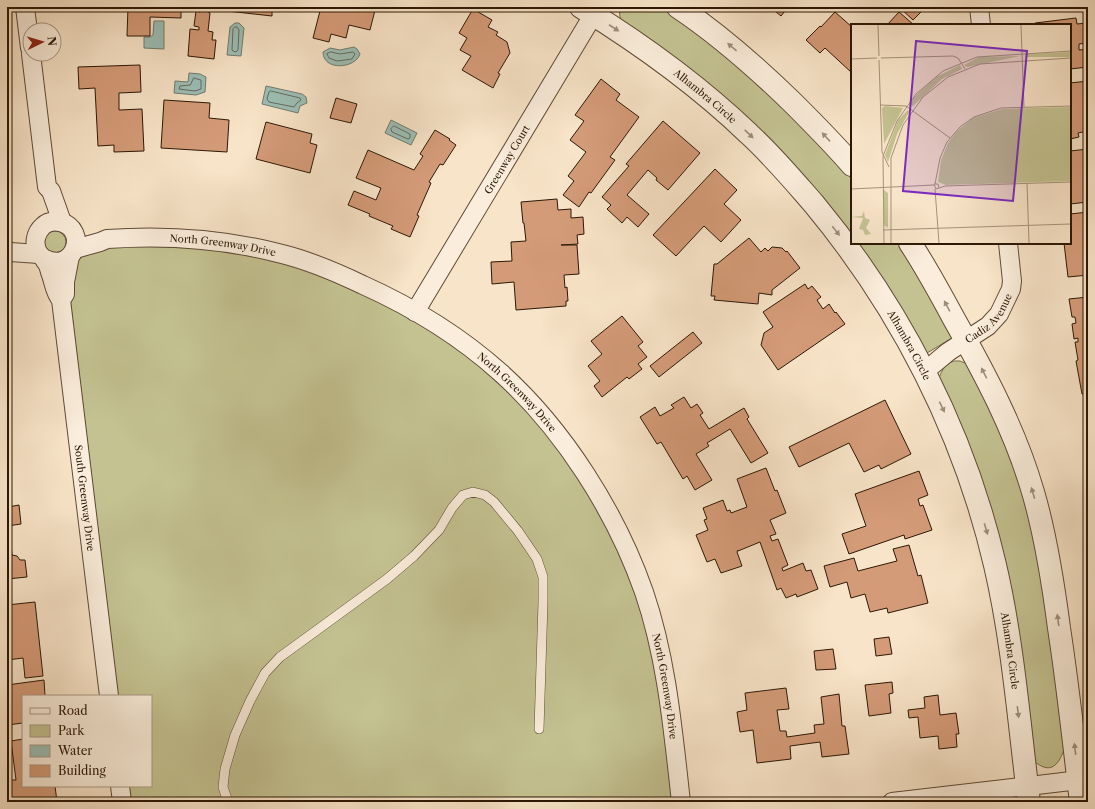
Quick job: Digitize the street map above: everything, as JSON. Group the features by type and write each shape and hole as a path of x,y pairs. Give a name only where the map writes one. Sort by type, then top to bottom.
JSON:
{"street":[{"path":"25,7 27,22"},
{"path":"678,7 713,32 753,65 807,117 851,164"},
{"path":"979,7 981,24"},
{"name":"Greenway Court","path":"415,312 591,10"},
{"name":"Alhambra Circle","path":"591,10 694,86 750,134 773,157 829,222 858,261 900,325 944,412 964,460 978,502 993,557 1007,629 1028,794"},
{"path":"7,250 10,252 42,256 55,262 62,262 72,253 76,239 67,226 51,191 47,186 32,62"},
{"path":"42,256 35,242 42,217 43,192 47,186"},
{"path":"7,246 10,243 38,233 43,225 49,222 55,221 67,226"},
{"name":"North Greenway Drive","path":"67,226 100,234 107,239"},
{"name":"North Greenway Drive","path":"72,253 107,239 154,238 199,240 245,246 279,253 340,274 379,292 415,312 474,352 502,374 556,432 582,469 608,513 635,569 652,616 658,640 668,693 681,802"},
{"path":"911,244 929,272 990,383 1014,438 1027,473 1038,511 1046,547 1083,780 1081,802"},
{"name":"Cadiz Avenue","path":"924,372 941,357 995,320 999,314 1011,289 1012,281 1008,244"},
{"name":"South Greenway Drive","path":"61,300 65,294 65,282 72,253"},
{"name":"South Greenway Drive","path":"42,256 51,274 56,295 61,300 109,695"},
{"path":"892,802 1028,794 1083,780"},
{"path":"120,787 122,802"}],"lane":[{"path":"228,802 224,787 226,769 235,735 250,701 265,673 280,657 386,579 414,556 439,530 452,508 462,496 473,492 485,495 494,502 518,531 537,559 543,578 538,729"}],"green space":[{"path":"619,7 665,7 760,82 851,178 851,237 623,23 620,17"},
{"path":"51,231 59,231 66,238 66,246 59,253 51,253 44,246 44,238"},
{"path":"856,244 901,244 952,338 927,353 924,353"},
{"path":"114,246 200,248 251,255 329,278 373,297 429,329 481,368 505,389 528,412 569,462 598,509 626,567 641,607 654,657 673,802 131,802 129,787 152,787 152,695 118,695 69,290 76,265 82,257 92,251"},
{"path":"954,361 960,361 970,365 1018,469 1033,519 1066,743 1062,755 1052,767 1047,768 1035,762 939,378 944,368"}],"water":[{"path":"154,21 164,21 164,49 144,48 144,37 150,37 153,35"},
{"path":"235,23 239,23 244,28 241,56 227,55 230,27"},
{"path":"354,47 360,54 352,63 340,66 333,65 324,58 323,52 330,48 340,50"},
{"path":"189,73 200,74 206,77 205,92 196,95 174,93 175,81 188,82"},
{"path":"266,86 302,94 306,97 307,103 300,106 298,113 262,104"},
{"path":"391,120 417,133 411,145 385,133"}],"building":[{"path":"128,7 181,7 181,18 150,17 150,36 127,36"},
{"path":"200,7 272,7 272,16 209,9 208,31 213,32 212,40 216,40 214,59 188,56 190,29 199,30 199,27 194,26 196,11 200,12"},
{"path":"321,7 379,7 378,11 375,10 370,30 349,25 346,38 331,34 329,42 313,38"},
{"path":"761,7 770,7 766,12"},
{"path":"770,7 788,7 781,16"},
{"path":"899,7 920,7 923,10 913,20"},
{"path":"473,9 492,20 488,27 498,32 496,35 507,42 510,53 498,73 500,74 493,88 462,70 471,56 460,50 467,38 459,33"},
{"path":"835,12 851,26 851,72 825,48 820,53 806,40 820,26 821,27"},
{"path":"899,12 913,24 888,24"},
{"path":"1076,18 1077,24 1087,23 1088,43 1079,44 1079,50 1088,49 1088,67 1071,69 1071,24 1035,23"},
{"path":"140,65 141,92 119,93 119,110 142,109 144,151 114,152 114,145 98,146 95,88 79,89 78,67"},
{"path":"601,79 620,94 616,100 639,117 610,157 615,160 579,207 563,195 574,181 568,176 586,152 570,140 584,121 575,115"},
{"path":"1088,81 1088,131 1078,133 1079,137 1071,139 1071,83"},
{"path":"336,98 357,104 351,123 330,118"},
{"path":"164,100 210,103 209,118 229,120 227,152 161,148"},
{"path":"663,121 700,153 668,190 656,180 657,178 648,170 627,195 649,214 638,227 627,217 622,223 607,209 611,205 602,197 629,166 626,164"},
{"path":"266,122 312,134 310,143 317,145 310,173 256,159"},
{"path":"435,130 450,139 449,140 456,145 443,165 440,164 429,182 431,183 417,215 419,216 410,237 391,229 393,226 369,216 370,214 348,205 354,191 376,200 381,188 356,178 368,150 414,170 423,156 420,154"},
{"path":"1088,149 1088,202 1071,204 1071,151"},
{"path":"715,169 737,190 724,204 741,220 721,242 704,226 676,256 653,235"},
{"path":"557,199 558,210 571,209 571,218 583,217 584,234 577,235 578,244 561,245 577,245 579,274 564,275 568,301 566,301 566,306 516,310 514,282 492,284 491,262 512,261 511,242 526,241 521,202"},
{"path":"1088,212 1088,275 1068,277 1064,244 1071,244 1071,214"},
{"path":"749,238 761,252 765,248 768,251 772,247 782,248 786,252 787,251 800,268 772,290 772,295 759,293 758,304 714,300 715,296 711,296 714,264 717,264"},
{"path":"805,284 808,289 812,286 821,297 817,300 823,309 829,304 845,324 778,370 761,345 764,333 773,327 763,312"},
{"path":"1088,297 1088,393 1082,394 1076,361 1078,360 1075,342 1078,342 1078,338 1074,339 1072,324 1076,323 1075,317 1072,317 1069,299"},
{"path":"622,316 643,342 638,346 647,357 638,364 642,369 629,379 627,377 602,397 594,386 600,381 588,366 602,354 591,341"},
{"path":"693,332 702,343 659,377 650,366"},
{"path":"684,397 691,408 697,404 703,413 700,415 709,429 744,408 749,417 747,419 768,453 751,463 730,429 707,443 709,446 696,454 712,480 695,490 687,476 683,479 661,442 657,444 640,417 655,407 660,416 674,408 671,405"},
{"path":"885,400 911,454 881,469 879,465 864,472 849,443 799,467 789,447"},
{"path":"1088,404 1088,424 1087,424 1085,405"},
{"path":"8,443 11,468 7,468"},
{"path":"766,468 786,513 770,520 776,534 770,536 772,541 778,539 788,565 782,568 783,571 803,563 806,571 811,570 818,589 797,597 796,594 786,598 781,588 777,590 760,542 738,550 737,552 742,566 721,573 715,559 707,562 696,535 708,530 704,520 707,519 703,508 723,500 727,511 730,510 731,513 747,507 737,479"},
{"path":"919,471 928,495 918,499 920,506 923,505 932,530 905,539 904,535 849,554 842,534 866,526 855,494"},
{"path":"7,495 8,507 19,505 21,524 7,526"},
{"path":"7,536 10,536 12,555 17,556 20,560 25,560 27,577 7,579"},
{"path":"909,545 918,576 921,575 928,603 888,613 887,608 870,612 865,594 851,598 847,582 830,587 824,566 854,558 858,571 897,561 893,549"},
{"path":"35,602 43,676 25,678 23,658 7,660 7,605"},
{"path":"889,637 892,654 876,656 874,639"},
{"path":"833,649 836,669 816,670 814,651"},
{"path":"44,680 45,695 22,695 22,723 7,725 7,685"},
{"path":"892,682 893,693 889,694 891,713 869,716 865,685"},
{"path":"786,688 789,709 777,710 780,731 786,731 787,737 815,733 814,725 824,724 821,697 839,694 842,726 845,726 849,754 822,757 820,742 790,746 791,759 757,763 753,730 740,732 737,712 747,710 745,693"},
{"path":"938,695 940,715 956,713 959,734 956,734 957,747 939,749 938,736 920,738 918,717 909,718 908,710 925,708 924,697"},
{"path":"22,739 22,787 55,787 57,802 12,802 10,780 16,780 11,741"}]}
